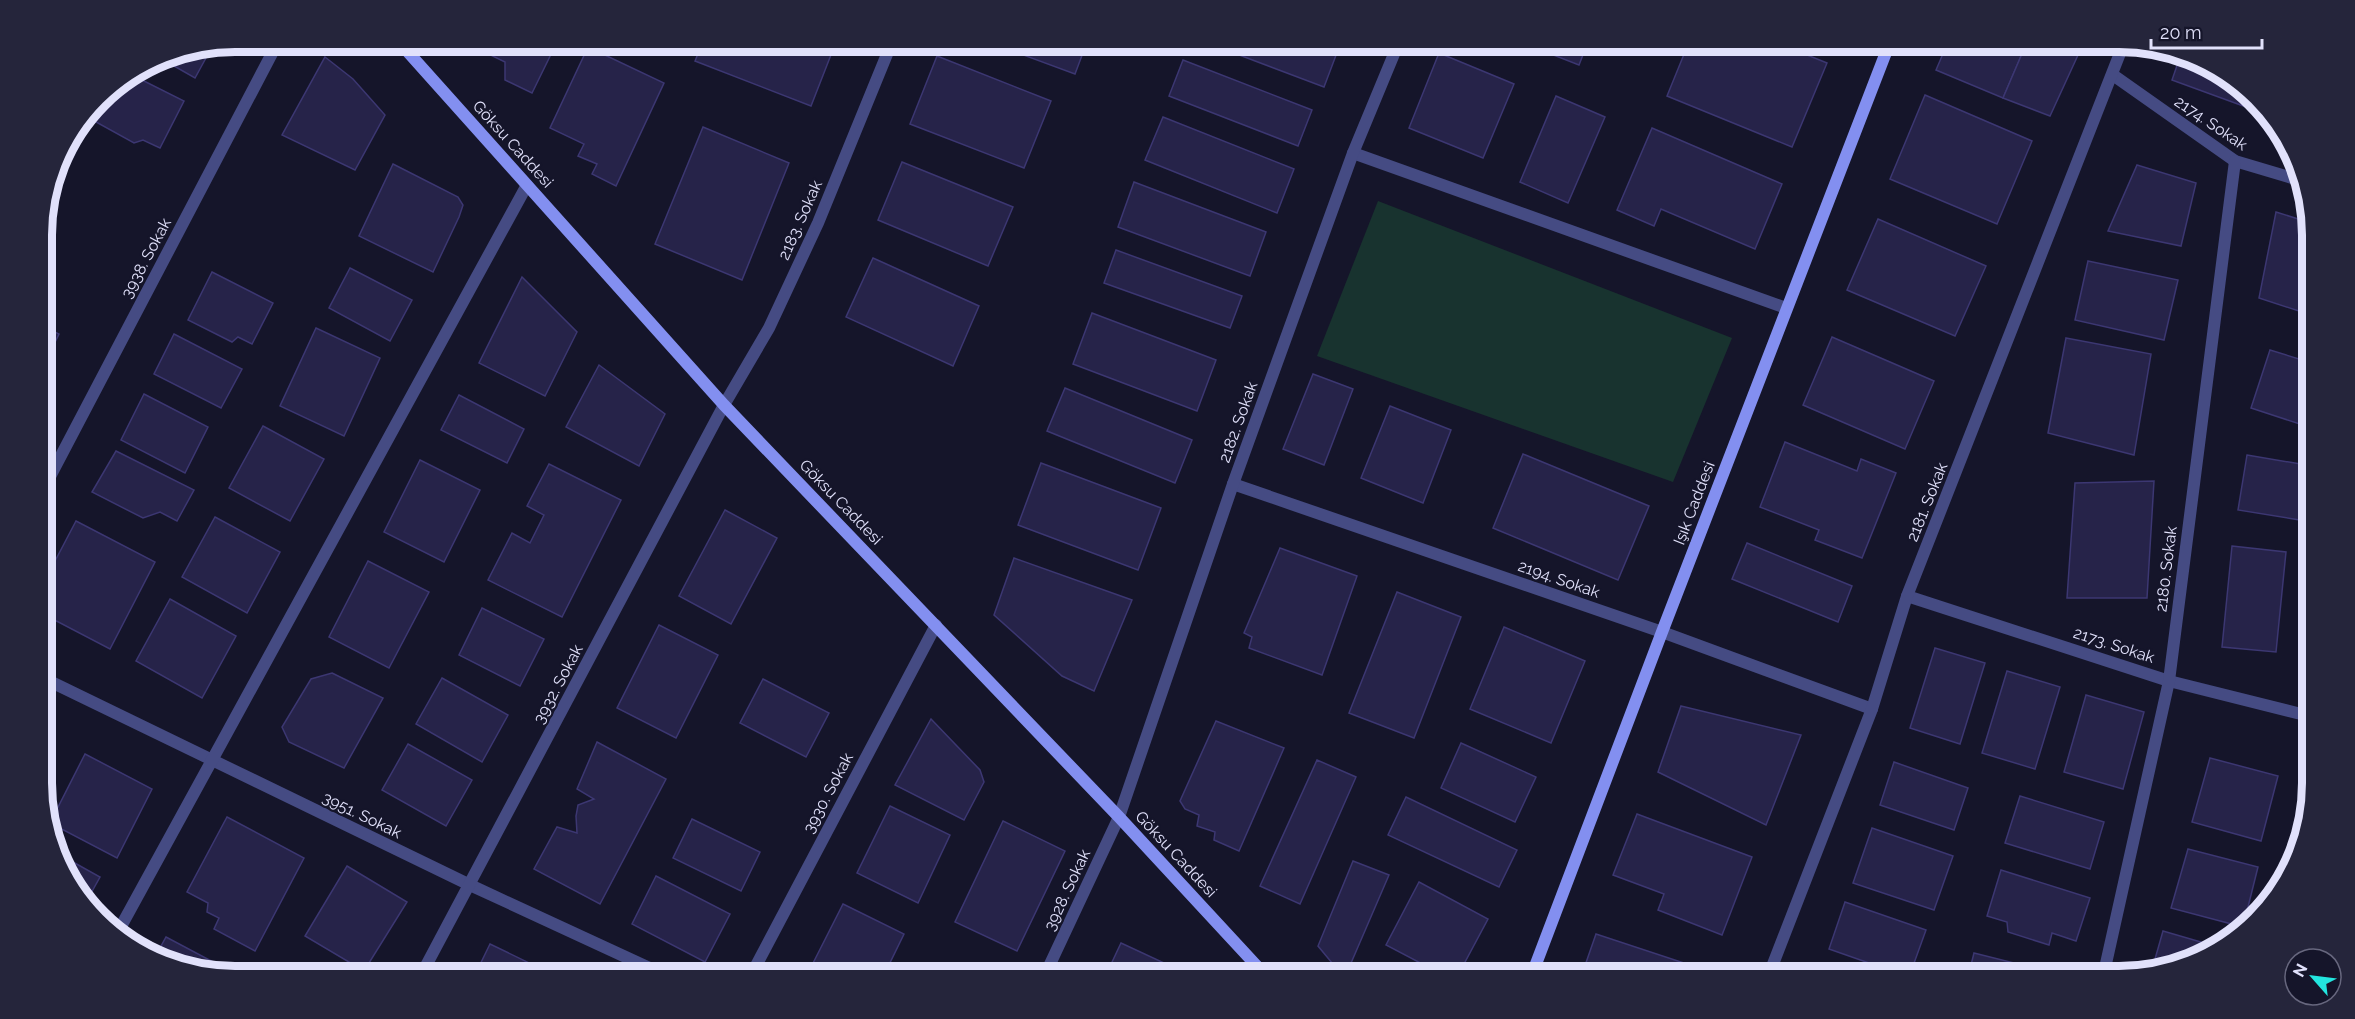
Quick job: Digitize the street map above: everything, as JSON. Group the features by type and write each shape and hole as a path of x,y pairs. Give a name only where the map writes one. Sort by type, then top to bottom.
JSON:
{"street":[{"name":"3938. Sokak","path":"53,472 272,53"},
{"name":"Göksu Caddesi","path":"409,53 724,405 1119,817 1258,966"},
{"name":"2183. Sokak","path":"724,405 769,327 818,223 888,53"},
{"name":"2182. Sokak","path":"1119,817 1233,484 1353,153 1394,53"},
{"name":"Işık Caddesi","path":"1536,966 1786,308 1886,53"},
{"name":"2181. Sokak","path":"1772,966 1872,709 1908,596 2121,53"},
{"name":"2174. Sokak","path":"2113,75 2235,161 2293,178"},
{"path":"1353,153 1786,308"},
{"name":"2180. Sokak","path":"2105,966 2169,681 2235,161"},
{"path":"121,926 527,185"},
{"name":"3932. Sokak","path":"426,966 724,405"},
{"name":"2194. Sokak","path":"1233,484 1662,632 1872,709"},
{"name":"2173. Sokak","path":"1908,596 2169,681 2302,714"},
{"name":"3930. Sokak","path":"756,966 936,625"},
{"name":"3951. Sokak","path":"52,682 470,885 645,966"},
{"name":"3928. Sokak","path":"1049,966 1119,817"}],"green space":[{"path":"1378,201 1732,338 1673,482 1317,356"}],"building":[{"path":"486,53 552,53 532,93 505,80 505,62"},
{"path":"585,53 601,53 664,83 616,186 592,174 597,164 578,156 584,144 550,128"},
{"path":"698,53 832,53 811,106 695,61"},
{"path":"1018,53 1083,53 1075,74"},
{"path":"1234,53 1337,53 1324,87"},
{"path":"1439,53 1514,84 1483,158 1409,128"},
{"path":"1548,53 1584,53 1579,65"},
{"path":"1685,53 1802,53 1827,63 1792,147 1667,96"},
{"path":"1943,53 2022,53 2003,98 1936,70"},
{"path":"2022,53 2079,53 2050,116 2003,98"},
{"path":"208,55 195,78 171,64"},
{"path":"937,56 1051,101 1024,168 910,124"},
{"path":"325,57 353,79 385,115 355,170 282,135"},
{"path":"1183,60 1312,110 1298,146 1169,96"},
{"path":"2178,62 2190,66 2231,90 2247,104 2246,107 2172,80"},
{"path":"140,79 184,101 160,148 143,140 134,143 93,120 115,98"},
{"path":"1925,95 2032,141 1997,224 1890,179"},
{"path":"1556,96 1605,117 1568,203 1520,182"},
{"path":"1163,117 1294,169 1277,213 1145,160"},
{"path":"703,127 789,163 742,280 655,244"},
{"path":"1652,128 1782,184 1755,249 1661,209 1654,226 1617,210"},
{"path":"902,162 1013,207 988,266 878,220"},
{"path":"393,164 458,197 463,205 433,272 359,236"},
{"path":"2137,165 2196,183 2181,246 2108,231"},
{"path":"1134,182 1266,232 1250,276 1118,227"},
{"path":"2276,212 2301,220 2302,312 2259,298"},
{"path":"1878,219 1986,266 1955,336 1847,290"},
{"path":"1116,250 1242,296 1230,328 1104,283"},
{"path":"873,258 979,306 953,366 846,317"},
{"path":"2088,261 2178,280 2164,340 2075,320"},
{"path":"350,268 412,300 390,341 329,308"},
{"path":"212,272 273,303 252,344 238,337 232,342 188,320"},
{"path":"522,277 577,332 545,396 479,363"},
{"path":"1092,313 1216,360 1197,411 1073,364"},
{"path":"316,328 380,358 344,436 280,406"},
{"path":"53,331 59,334 53,347"},
{"path":"174,334 242,369 221,408 154,374"},
{"path":"1832,337 1934,381 1905,449 1803,405"},
{"path":"2066,338 2151,354 2134,455 2048,433"},
{"path":"2270,350 2302,360 2302,425 2251,408"},
{"path":"599,365 665,414 639,466 566,427"},
{"path":"1313,374 1353,389 1324,465 1283,449"},
{"path":"1065,388 1192,440 1175,483 1047,431"},
{"path":"144,394 208,427 185,473 121,440"},
{"path":"459,395 524,429 507,463 441,430"},
{"path":"1390,406 1451,430 1423,503 1361,478"},
{"path":"263,426 324,459 290,521 229,488"},
{"path":"1785,442 1857,471 1861,459 1896,473 1862,558 1815,540 1819,530 1760,507"},
{"path":"116,451 194,490 177,521 160,512 143,518 92,492"},
{"path":"1523,454 1649,506 1618,580 1493,528"},
{"path":"2247,455 2302,464 2302,520 2238,510"},
{"path":"420,460 480,490 444,562 384,532"},
{"path":"1041,463 1161,508 1138,570 1018,525"},
{"path":"549,464 621,500 562,617 488,580 512,533 530,543 544,515 527,506"},
{"path":"2154,481 2147,598 2067,598 2075,483"},
{"path":"725,510 777,538 731,624 679,596"},
{"path":"215,517 280,552 247,613 182,577"},
{"path":"76,521 155,562 110,649 52,619 52,566"},
{"path":"1747,543 1852,586 1838,622 1732,579"},
{"path":"2232,546 2286,552 2276,652 2222,647"},
{"path":"1280,548 1357,576 1322,675 1249,648 1252,637 1244,633"},
{"path":"1014,558 1132,600 1094,691 1062,676 994,615"},
{"path":"368,561 429,592 389,668 329,637"},
{"path":"1397,592 1461,617 1414,738 1349,713"},
{"path":"170,599 236,636 202,698 136,661"},
{"path":"482,608 544,639 520,686 459,655"},
{"path":"659,625 718,655 676,738 617,708"},
{"path":"1504,627 1585,661 1551,743 1470,709"},
{"path":"1935,648 1985,663 1960,744 1910,728"},
{"path":"2007,671 2060,687 2035,769 1982,753"},
{"path":"332,673 383,698 344,768 289,742 282,727 311,679"},
{"path":"442,678 508,715 482,762 416,724"},
{"path":"763,679 829,713 806,757 740,723"},
{"path":"2086,695 2144,712 2123,789 2064,772"},
{"path":"1681,706 1801,735 1766,825 1658,772"},
{"path":"931,719 980,770 984,782 964,820 895,785"},
{"path":"1216,721 1284,748 1239,851 1214,840 1215,832 1197,826 1199,815 1185,809 1180,801"},
{"path":"597,742 666,779 600,904 534,869 557,827 577,833 578,805 594,799 577,789"},
{"path":"1461,743 1536,777 1515,822 1441,788"},
{"path":"408,744 472,780 446,826 382,790"},
{"path":"85,754 152,789 117,858 58,827 55,813"},
{"path":"2210,758 2278,776 2261,841 2192,822"},
{"path":"1317,760 1356,777 1300,904 1260,886"},
{"path":"1894,762 1968,788 1954,830 1880,805"},
{"path":"2020,796 2104,822 2090,869 2005,843"},
{"path":"1406,797 1517,850 1499,887 1388,835"},
{"path":"890,806 950,835 918,903 857,873"},
{"path":"1637,814 1752,857 1722,935 1658,910 1664,894 1613,875"},
{"path":"227,817 304,858 255,951 214,929 219,918 207,912 208,903 187,892"},
{"path":"692,819 760,852 741,891 673,858"},
{"path":"1003,821 1065,851 1017,951 955,922"},
{"path":"1872,828 1953,856 1934,910 1853,883"},
{"path":"2188,849 2258,867 2246,916 2235,925 2171,908"},
{"path":"69,860 100,877 90,895"},
{"path":"1353,861 1389,875 1350,966 1339,966 1332,963 1318,946"},
{"path":"347,866 407,902 367,966 356,966 305,936"},
{"path":"2001,870 2090,898 2076,941 2052,933 2049,945 2008,932 2007,922 1987,916"},
{"path":"656,876 730,914 705,962 632,924"},
{"path":"1419,882 1488,919 1463,966 1426,966 1386,945"},
{"path":"1845,902 1926,930 1913,966 1878,966 1829,949"},
{"path":"843,904 904,934 888,966 812,966"},
{"path":"2163,931 2207,944 2190,953 2154,963"},
{"path":"1596,934 1693,966 1585,966"},
{"path":"166,937 220,966 188,960 159,950"},
{"path":"1121,943 1171,966 1110,966"},
{"path":"490,944 535,966 479,966"},
{"path":"1974,953 2026,966 1971,966"}]}
